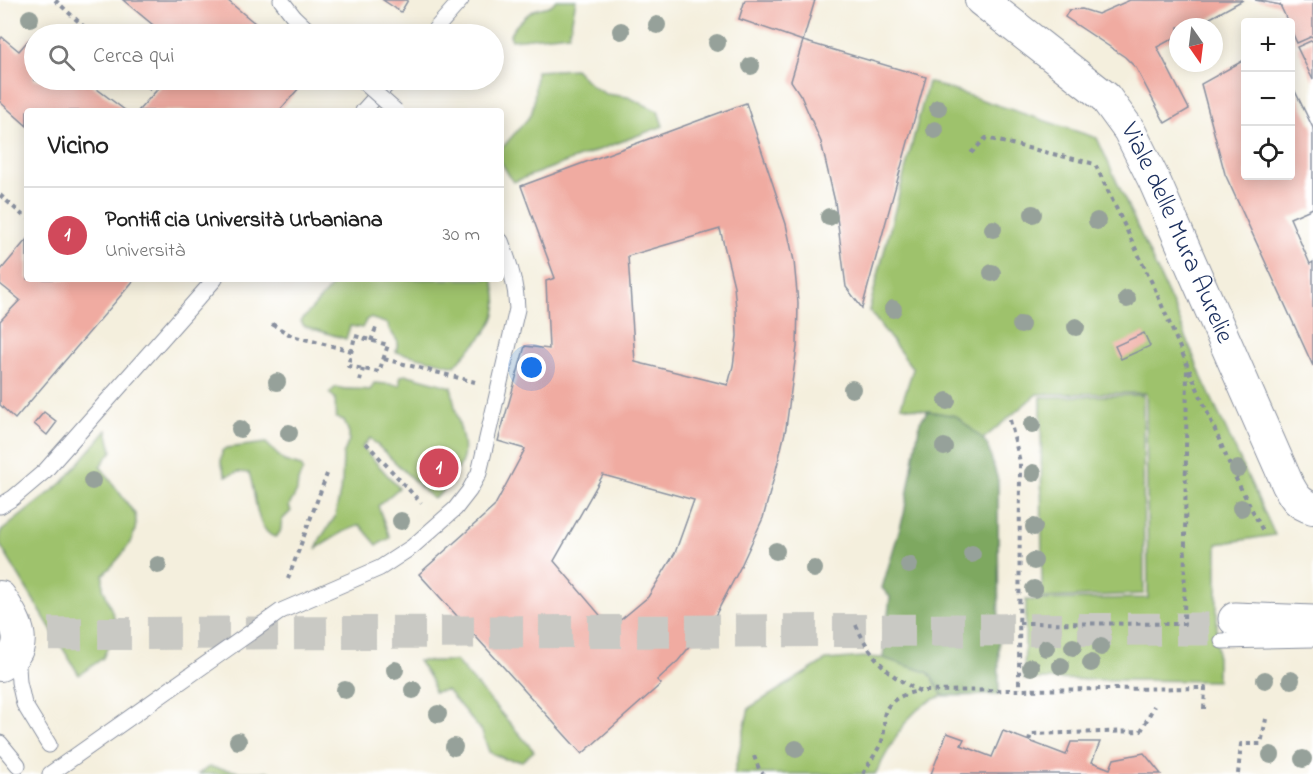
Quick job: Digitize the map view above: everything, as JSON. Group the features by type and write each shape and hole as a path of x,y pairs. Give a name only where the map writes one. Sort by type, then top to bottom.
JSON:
{"main road":[{"path":"1228,630 1313,622"}],"street":[{"name":"Viale delle Mura Aurelie","path":"981,0 1084,79 1105,97 1121,117 1139,147 1154,180 1288,485 1295,498 1302,504 1313,508"},
{"path":"0,597 18,630 20,639 9,656"}],"lane":[{"path":"281,0 302,24"},
{"path":"439,24 461,0"},
{"path":"372,90 393,108"},
{"path":"366,108 382,90"},
{"path":"50,774 281,611 380,568 412,547 440,524 462,500 479,474 517,309 512,267 504,248"},
{"path":"0,506 45,471 212,282"},
{"path":"1228,630 1313,639"},
{"path":"9,656 24,704 49,745"},
{"path":"0,743 18,765"}],"path":[{"path":"55,0 81,24"},
{"path":"971,153 986,138 1095,164 1154,287 1231,468 1264,533"},
{"path":"0,195 24,216"},
{"path":"272,324 292,336 352,351"},
{"path":"371,341 377,325"},
{"path":"356,336 388,345 379,372 348,366 352,351 356,336"},
{"path":"384,359 498,389"},
{"path":"1019,623 1184,624 1187,364"},
{"path":"360,381 363,369"},
{"path":"1010,420 1020,462 1019,689"},
{"path":"366,442 440,524"},
{"path":"286,584 327,474"},
{"path":"856,625 876,660 896,678 920,691"},
{"path":"863,774 882,741 884,716 889,705 904,694 920,691 1019,689 1205,688 1204,709"},
{"path":"1029,741 1031,734 1141,731 1154,706"},
{"path":"1238,774 1241,744 1261,744 1266,719"},
{"path":"754,756 763,774"}],"green space":[{"path":"556,0 576,0 569,34 512,40 510,35 524,18 534,10 549,6"},
{"path":"575,69 593,87 606,94 628,97 658,111 663,126 513,182 504,167 504,146 531,115 536,71"},
{"path":"928,82 1097,138 1178,316 1202,378 1275,535 1217,544 1217,681 1024,679 1026,600 1148,598 1146,393 1037,394 983,439 955,416 901,406 913,369 869,310"},
{"path":"335,282 493,282 496,294 494,318 481,337 455,366 396,352 398,342 388,324 370,318 362,328 350,326 346,339 304,326 301,321"},
{"path":"408,375 452,387 464,450 460,466 446,488 433,499 370,438 362,447 399,488 378,506 390,538 377,545 360,525 343,532 317,548 320,539 335,517 342,482 343,455 349,440 344,420 336,418 335,398 329,393 336,387 370,390 374,383 400,385 400,376"},
{"path":"1143,395 1144,594 1042,598 1041,397"},
{"path":"928,411 956,416 983,439 987,444 998,480 999,695 943,696 929,673 883,658 890,597 882,588 904,514 920,421"},
{"path":"107,430 112,451 100,466 135,514 135,532 127,548 103,575 103,587 117,625 103,658 79,675 0,545 0,532 62,483"},
{"path":"266,443 284,461 301,466 303,470 297,491 289,506 291,511 282,520 280,532 275,537 268,533 259,519 249,473 238,472 226,476 221,463 222,451 226,448"},
{"path":"883,658 929,673 943,696 930,701 910,717 875,774 734,774 749,708 826,660"},
{"path":"418,661 456,661 534,751 522,761 505,759 489,752 482,732 447,690 434,692 431,680"},
{"path":"209,767 241,772 270,772 270,774 198,774"}],"building":[{"path":"123,0 227,0 256,24 152,24"},
{"path":"383,0 408,0 401,12"},
{"path":"745,0 815,0 803,41 739,19"},
{"path":"1130,0 1243,0 1210,18 1169,18 1169,41 1157,47 1189,109 1165,123 1136,68 1125,57 1065,17 1069,10 1082,9 1098,14"},
{"path":"1255,0 1313,0 1313,36 1297,43 1295,18 1286,18 1280,5"},
{"path":"2,37 19,51 24,45 24,90 98,90 122,108 24,108 24,123 0,102 0,40"},
{"path":"1313,40 1313,80 1297,47"},
{"path":"803,41 926,77 862,308 846,287 835,202 821,142 801,96 791,81"},
{"path":"1241,62 1241,180 1295,180 1295,91 1313,128 1313,208 1290,218 1310,264 1313,262 1313,366 1225,174 1201,84"},
{"path":"157,90 297,90 282,108 141,108"},
{"path":"746,103 786,224 794,261 798,303 797,347 786,428 763,518 716,614 678,661 657,680 661,684 582,754 419,574 494,507 525,449 498,441 525,346 549,349 546,281 555,278 521,186","holes":["720,229 734,286 736,308 737,336 728,385 635,362 628,256","603,475 694,500 675,553 648,597 611,628 554,561"]},
{"path":"24,243 24,282 132,282 15,419 0,405 0,321 20,300 0,284 0,271"},
{"path":"1144,333 1150,346 1121,359 1115,346"},
{"path":"44,412 57,422 47,435 34,424"},
{"path":"1003,731 1066,755 1071,742 1100,742 1092,762 1110,769 1114,759 1144,753 1161,774 931,774 947,733 964,739 961,745 992,757"}],"tunnel":[{"path":"0,634 1267,627"}],"place":[{"name":"Pontificia Università Urbaniana","path":"439,468"}]}
